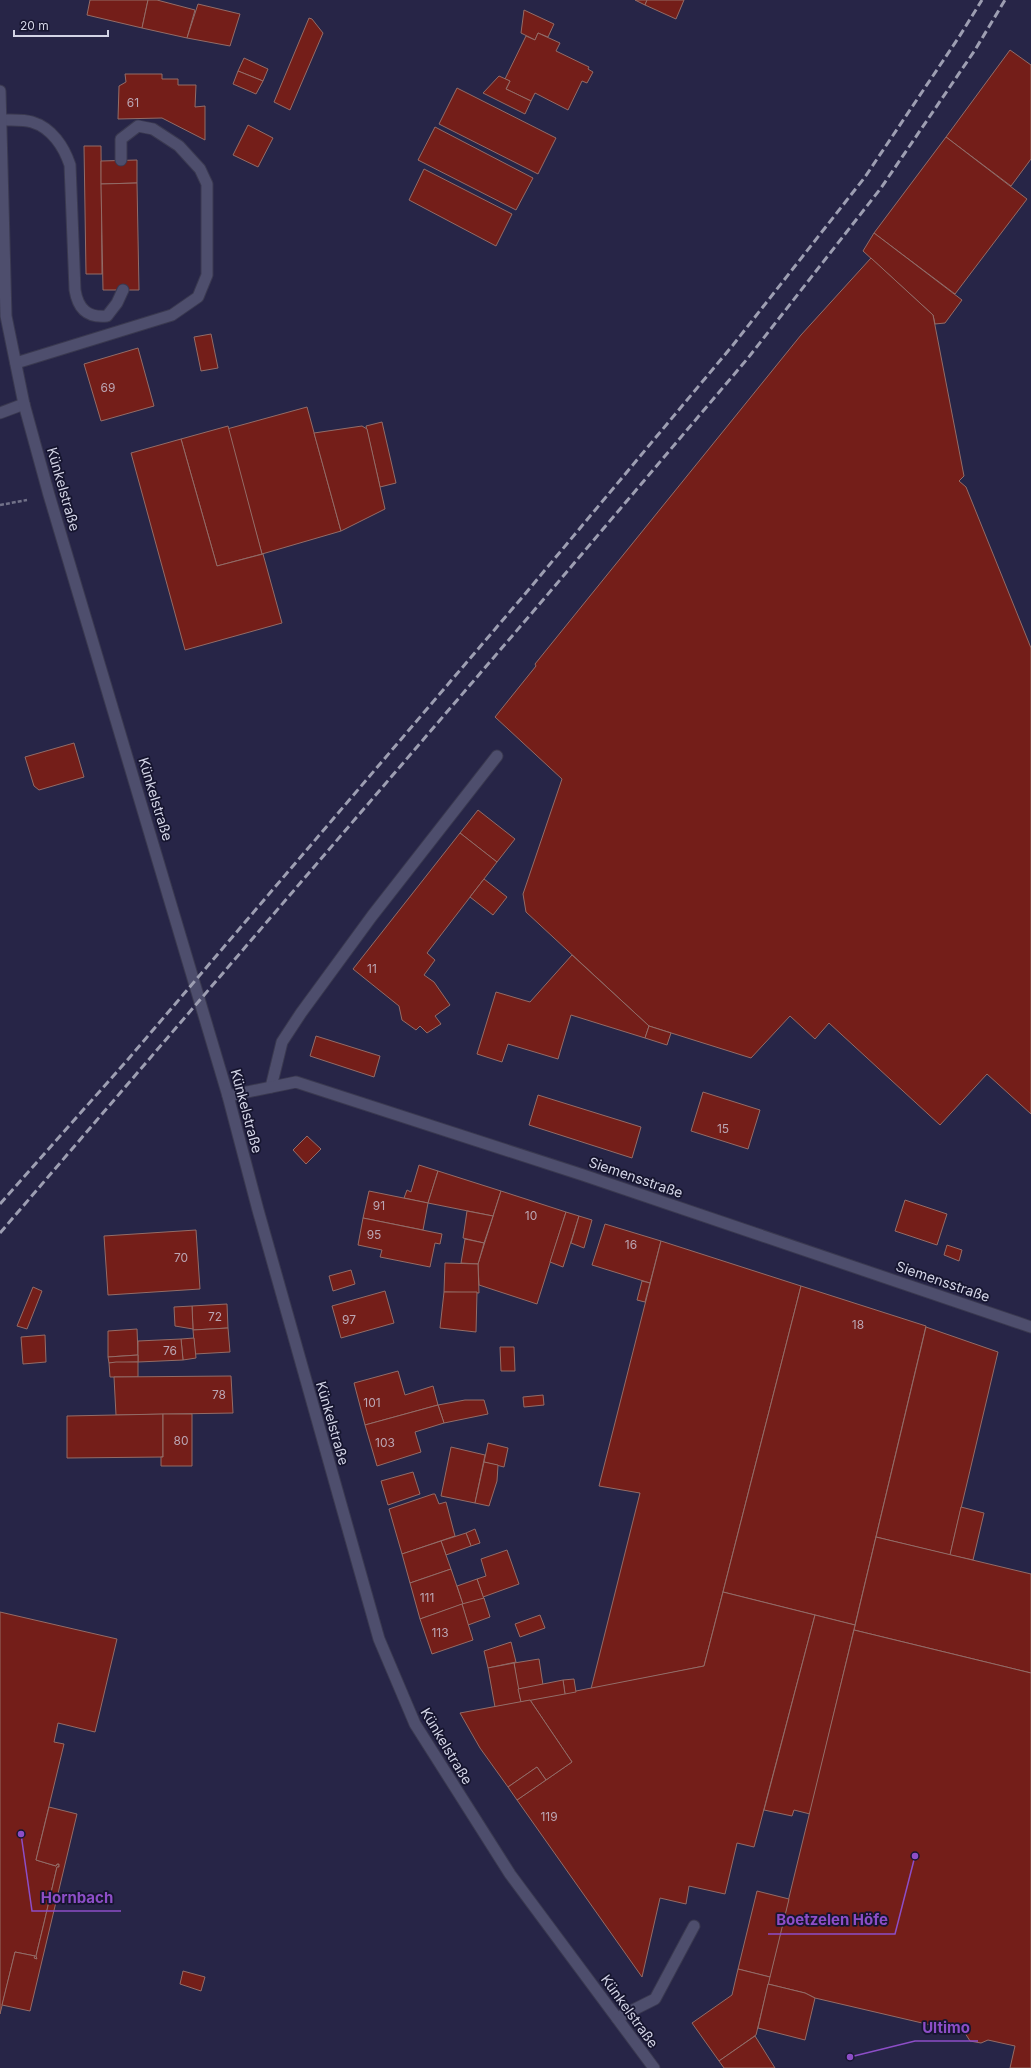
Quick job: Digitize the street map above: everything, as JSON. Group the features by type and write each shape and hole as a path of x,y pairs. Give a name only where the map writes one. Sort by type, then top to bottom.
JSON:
{"street":[{"name":"Künkelstraße","path":"0,91 2,248 6,316 24,404 49,495 228,1096 258,1210 379,1639 415,1724 510,1874 654,2068"},
{"path":"1,120 32,122 50,133 66,154 70,165 75,290 77,302 83,310 96,317 107,316 117,303 123,290"},
{"path":"16,363 172,315 198,297 207,275 207,184 200,169 180,146 153,129 138,126 121,138 121,160"},
{"path":"0,413 24,404"},
{"path":"271,1087 282,1042 301,1013 372,916 497,756"},
{"name":"Siemensstraße","path":"228,1096 296,1082 583,1175 1031,1327"},
{"path":"617,2018 655,1999 694,1926"}],"path":[{"path":"0,505 49,495"}],"shaded area":[{"path":"0,0 1031,0 1031,2068 0,2068"}],"building":[{"path":"90,0 148,0 142,28 87,15"},
{"path":"148,0 157,0 195,10 187,38 142,28"},
{"path":"635,0 647,0 645,5"},
{"path":"647,0 684,0 676,19 645,5"},
{"path":"198,4 240,14 230,46 187,38"},
{"path":"524,10 554,24 548,37 538,33 535,40 521,33"},
{"path":"309,18 312,19 323,33 290,110 274,102"},
{"path":"538,33 560,43 556,51 589,67 588,69 593,72 587,83 582,81 568,110 535,93 531,101 506,89 510,81 505,79 526,36 535,40"},
{"path":"1010,50 1031,65 1031,159 1011,186 946,137"},
{"path":"244,58 268,69 263,81 238,71"},
{"path":"238,71 263,81 256,94 233,84"},
{"path":"125,74 162,74 162,79 178,79 178,85 196,85 195,107 205,106 205,140 162,118 118,119 119,86 126,82"},
{"path":"499,76 510,81 506,89 531,101 525,114 483,93"},
{"path":"457,88 556,138 538,174 439,124"},
{"path":"248,125 273,138 258,167 233,155"},
{"path":"435,127 533,178 516,210 418,160"},
{"path":"946,137 1027,199 955,294 874,233"},
{"path":"84,146 101,146 102,274 86,274"},
{"path":"137,160 137,183 101,184 101,161"},
{"path":"424,169 512,214 496,246 409,200"},
{"path":"137,183 139,290 103,290 101,184"},
{"path":"874,233 962,300 945,323 935,324 933,315 863,251"},
{"path":"871,258 933,315 964,476 959,481 966,487 1031,648 1031,1114 987,1074 940,1125 829,1023 815,1039 790,1016 751,1058 649,1026 526,912 523,894 562,779 495,717 536,666 535,664 801,335"},
{"path":"211,334 218,368 201,371 194,337"},
{"path":"138,348 154,406 101,421 84,364"},
{"path":"307,407 341,531 262,554 227,429"},
{"path":"382,422 396,483 380,487 366,426"},
{"path":"228,426 262,554 217,566 181,439"},
{"path":"362,426 367,429 385,509 341,531 314,433"},
{"path":"181,439 217,566 263,554 282,623 185,650 131,453"},
{"path":"74,743 84,777 39,790 34,786 25,757"},
{"path":"478,810 515,839 497,862 460,833"},
{"path":"460,833 497,862 427,953 435,960 424,975 434,982 450,1005 435,1016 441,1024 427,1033 420,1026 416,1030 402,1020 399,1006 353,969"},
{"path":"484,879 507,897 493,915 470,897"},
{"path":"572,955 649,1026 645,1038 571,1015 558,1059 508,1044 502,1062 477,1054 496,992 530,1002"},
{"path":"649,1026 671,1033 667,1045 645,1038"},
{"path":"316,1036 380,1056 374,1077 310,1056"},
{"path":"703,1092 760,1110 748,1149 691,1131"},
{"path":"538,1095 641,1127 632,1158 529,1125"},
{"path":"307,1136 321,1149 306,1164 293,1150"},
{"path":"419,1165 438,1171 428,1203 404,1198 407,1190 411,1192"},
{"path":"438,1171 501,1191 493,1216 428,1203"},
{"path":"369,1191 428,1203 423,1230 363,1218"},
{"path":"501,1191 566,1212 537,1304 479,1285 478,1264"},
{"path":"905,1200 947,1214 937,1245 895,1231"},
{"path":"467,1211 493,1216 484,1243 463,1238"},
{"path":"566,1212 579,1216 563,1267 550,1262"},
{"path":"579,1216 592,1220 584,1248 571,1243"},
{"path":"363,1218 442,1234 440,1244 435,1243 430,1267 380,1257 382,1250 358,1245"},
{"path":"605,1224 661,1241 650,1283 592,1265"},
{"path":"196,1230 200,1289 108,1295 104,1236"},
{"path":"465,1239 484,1243 478,1264 461,1263"},
{"path":"661,1241 801,1286 704,1666 591,1689 640,1493 599,1486"},
{"path":"947,1245 962,1250 959,1261 944,1255"},
{"path":"445,1263 478,1264 479,1293 444,1292"},
{"path":"351,1270 355,1284 333,1291 329,1276"},
{"path":"642,1281 650,1283 645,1302 637,1300"},
{"path":"801,1286 926,1326 855,1625 723,1592"},
{"path":"33,1287 42,1291 27,1329 17,1326"},
{"path":"385,1291 394,1323 341,1338 332,1306"},
{"path":"444,1292 477,1292 476,1332 440,1328"},
{"path":"227,1304 228,1328 193,1330 192,1306"},
{"path":"192,1306 193,1329 175,1326 174,1307"},
{"path":"926,1327 998,1352 950,1555 876,1537"},
{"path":"228,1328 230,1352 195,1354 193,1330"},
{"path":"137,1329 138,1355 108,1357 108,1331"},
{"path":"45,1335 46,1362 23,1364 21,1337"},
{"path":"194,1338 196,1358 183,1360 181,1339"},
{"path":"181,1339 183,1360 138,1362 138,1341"},
{"path":"500,1347 514,1347 515,1371 501,1371"},
{"path":"138,1355 138,1362 109,1363 108,1357"},
{"path":"138,1362 138,1377 110,1377 109,1363"},
{"path":"398,1371 405,1395 433,1386 438,1405 365,1425 354,1383"},
{"path":"231,1376 233,1413 116,1415 114,1377"},
{"path":"543,1395 544,1405 524,1407 523,1397"},
{"path":"465,1400 484,1400 488,1414 444,1423 438,1405"},
{"path":"438,1405 444,1423 415,1432 421,1452 377,1466 365,1425"},
{"path":"163,1414 163,1457 67,1458 67,1416"},
{"path":"163,1414 192,1414 192,1466 161,1466 161,1457 163,1457"},
{"path":"488,1443 508,1448 504,1467 484,1462"},
{"path":"451,1447 485,1455 475,1503 441,1496"},
{"path":"484,1462 498,1465 497,1481 489,1506 475,1503"},
{"path":"413,1472 420,1494 388,1505 381,1481"},
{"path":"435,1494 439,1504 446,1502 455,1536 402,1554 389,1509"},
{"path":"961,1507 984,1513 973,1560 950,1555"},
{"path":"475,1529 480,1543 471,1546 466,1533"},
{"path":"466,1533 471,1546 446,1555 441,1541"},
{"path":"876,1537 1031,1574 1031,1673 854,1630"},
{"path":"441,1541 451,1569 410,1583 402,1554"},
{"path":"507,1550 519,1584 483,1597 477,1579 486,1576 481,1559"},
{"path":"451,1569 463,1604 420,1619 410,1583"},
{"path":"477,1579 484,1599 463,1604 457,1586"},
{"path":"723,1592 815,1615 754,1847 737,1843 725,1894 689,1886 686,1904 660,1898 642,1977 517,1800 572,1762 530,1700 704,1666"},
{"path":"484,1598 490,1617 468,1625 462,1604"},
{"path":"462,1604 473,1640 432,1654 420,1619"},
{"path":"0,1612 117,1639 95,1732 58,1723 54,1742 64,1744 36,1860 56,1866 59,1864 59,1867 57,1867 36,1956 37,1959 34,1958 35,1956 15,1952 0,2014"},
{"path":"540,1615 545,1628 520,1637 515,1624"},
{"path":"815,1615 855,1625 810,1814 794,1810 792,1816 764,1810"},
{"path":"854,1630 1031,1673 1031,2068 1010,2068 1015,2046 988,2040 981,2043 970,2041 965,2033 815,1998 805,1993 768,1984"},
{"path":"511,1642 516,1662 488,1668 484,1651"},
{"path":"539,1659 543,1685 518,1689 514,1663"},
{"path":"514,1663 521,1702 495,1707 488,1668"},
{"path":"574,1679 576,1692 565,1694 563,1680"},
{"path":"563,1680 565,1694 521,1702 518,1689"},
{"path":"530,1700 572,1762 546,1780 537,1767 508,1787 480,1748 460,1713"},
{"path":"537,1767 546,1780 517,1800 508,1787"},
{"path":"49,1807 77,1814 30,2011 2,2005 15,1952 35,1956 34,1958 37,1959 36,1956 57,1867 59,1867 59,1864 56,1866 36,1860"},
{"path":"757,1891 789,1899 770,1977 738,1969"},
{"path":"738,1969 770,1977 756,2035 719,2061 692,2023 732,1995"},
{"path":"183,1971 205,1977 201,1991 180,1984"},
{"path":"768,1984 805,1993 815,1998 805,2040 758,2028"},
{"path":"755,2036 775,2068 724,2068 719,2061"}],"railway":[{"path":"0,1204 130,1057 525,594 733,345 865,177 959,37 982,0"},
{"path":"0,1233 537,607 748,358 881,188 975,50 1005,0"}],"place":[{"name":"Hornbach","path":"21,1834"},
{"name":"Boetzelen Höfe","path":"915,1856"},
{"name":"Ultimo","path":"850,2057"}]}
